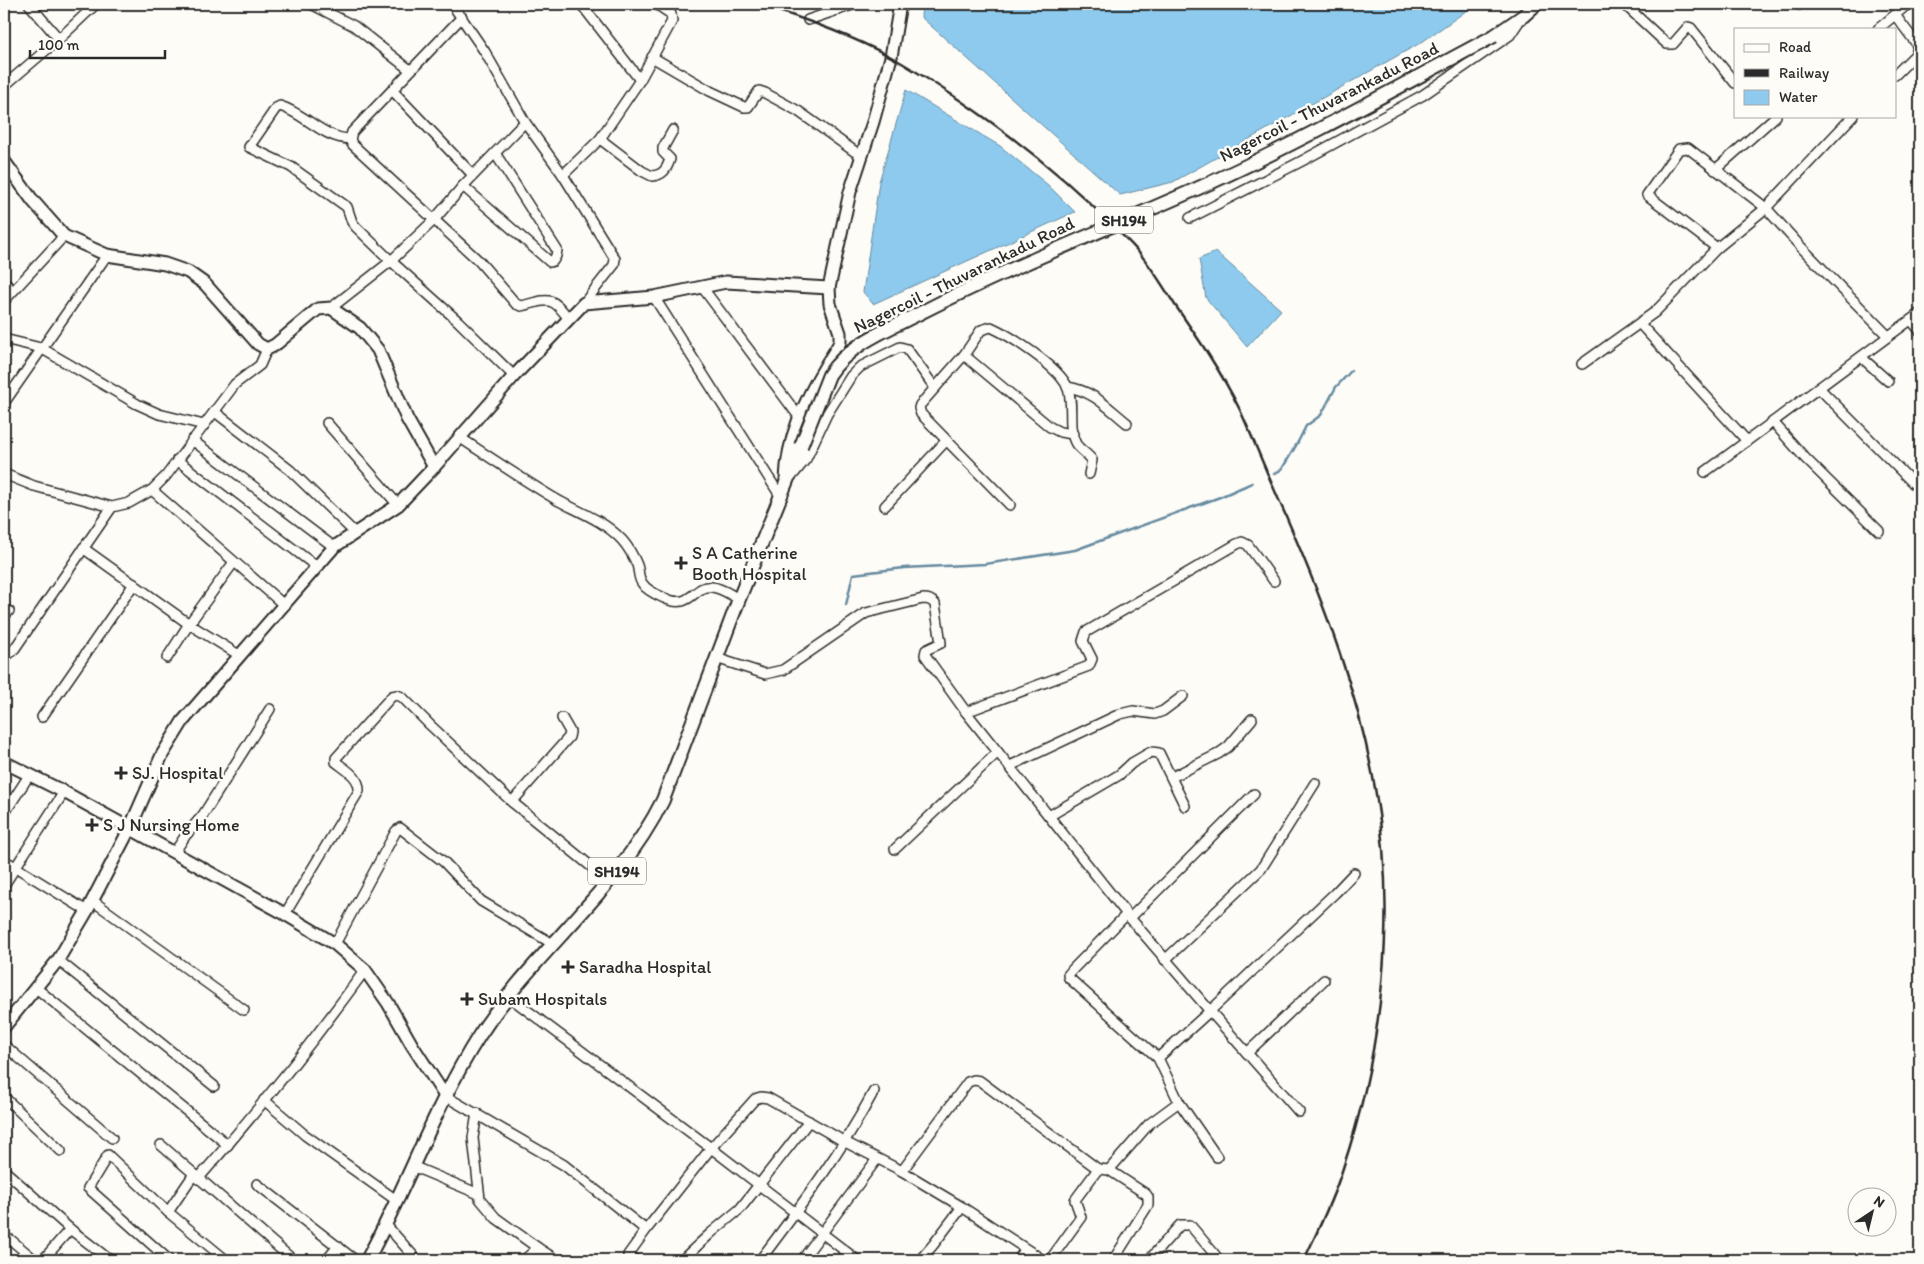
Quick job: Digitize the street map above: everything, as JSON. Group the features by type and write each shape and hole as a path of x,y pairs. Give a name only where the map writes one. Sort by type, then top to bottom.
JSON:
{"main road":[{"name":"Nagercoil - Thuvarankadu Road","path":"367,1260 386,1225 445,1096 479,1036 508,996 609,881 647,830 663,800 739,599 829,375 835,366 855,347 969,288 1212,182 1298,140 1494,36 1523,16 1536,4"}],"street":[{"path":"30,4 59,39"},
{"path":"4,86 59,39 96,4"},
{"path":"311,4 354,26 410,70"},
{"path":"4,1027 58,960 90,906 130,828 171,739 239,655 257,637 334,547 354,532 398,505 514,376 584,303 614,264 615,260 563,175 524,122 485,52 452,4"},
{"path":"563,175 600,139 640,80 673,17 656,4"},
{"path":"808,20 855,4"},
{"path":"786,484 788,451 800,418 812,390 840,342 840,333 830,304 829,288 850,192 873,122 891,57 900,4"},
{"path":"1624,4 1667,44 1673,44 1688,27 1691,28 1734,82"},
{"path":"1879,28 1908,4"},
{"path":"585,5 640,80"},
{"path":"1895,15 1916,43 1918,50 1896,74"},
{"path":"1190,218 1300,162 1423,94 1510,35 1523,16"},
{"path":"462,17 352,132 350,138 352,144 479,261 516,304 521,306 545,300 551,301 560,306 568,318"},
{"path":"652,57 710,91 744,107 750,105 759,91 765,92 798,110 861,156"},
{"path":"392,91 473,175"},
{"path":"350,138 326,133 280,106 276,108 249,147 290,167 347,207 352,222 356,227 458,321 514,376"},
{"path":"1582,364 1655,312 1717,248 1766,208 1851,118"},
{"path":"1715,170 1764,120"},
{"path":"331,308 391,261 434,220 473,175 524,122"},
{"path":"600,139 642,172 652,176 663,172 668,166 670,158 663,152 663,148 673,130"},
{"path":"1717,248 1647,195 1681,147 1688,148 1766,208 1800,246 1888,336"},
{"path":"463,186 550,262 553,261 556,256 556,250 495,153"},
{"path":"4,161 33,201 64,236 107,255 165,264 188,272 204,284 258,344 267,349 275,346 318,308 331,308 360,328 378,350 407,419 434,467"},
{"path":"4,301 64,236"},
{"path":"4,403 107,255"},
{"path":"4,280 12,291"},
{"path":"584,303 654,297 726,282 829,288"},
{"path":"702,287 800,418"},
{"path":"654,297 781,497"},
{"path":"1705,472 1920,313"},
{"path":"1911,320 1920,331"},
{"path":"1640,324 1747,441"},
{"path":"1010,505 919,411 920,405 964,355 981,330 991,327 1040,359 1067,387 1076,444 1092,460 1089,474"},
{"path":"4,339 41,348 138,404 159,414 204,425"},
{"path":"786,484 806,459 842,387 860,367 892,350 904,347 935,388"},
{"path":"4,474 34,486 112,507 129,504 152,490 166,476 236,384 260,365 267,349"},
{"path":"964,355 1050,427 1060,432 1073,434"},
{"path":"1861,356 1888,381"},
{"path":"1067,387 1091,393 1128,423"},
{"path":"1819,388 1920,490"},
{"path":"215,412 290,470 354,532"},
{"path":"1772,422 1805,458 1879,531"},
{"path":"327,423 398,505"},
{"path":"459,437 516,475 603,524 622,539 637,564 641,582 647,588 665,598 682,602 692,597 697,591 711,586 739,599"},
{"path":"192,440 334,547"},
{"path":"885,506 946,441"},
{"path":"177,460 316,567"},
{"path":"152,490 284,605"},
{"path":"4,655 13,651 112,507"},
{"path":"966,712 1089,666 1092,658 1084,641 1086,632 1237,544 1242,542 1248,545 1274,581"},
{"path":"84,548 189,624 239,655"},
{"path":"167,658 234,562"},
{"path":"42,717 134,584"},
{"path":"716,658 765,674 774,673 783,670 866,613 929,599 935,604 941,643 926,650 925,655 966,712 1165,960 1299,1112"},
{"path":"285,914 359,791 357,780 336,762 336,758 392,696 397,695 402,696 512,802 609,881"},
{"path":"1010,766 1120,714 1133,710 1154,714 1163,711 1183,696"},
{"path":"174,853 203,815 270,709"},
{"path":"512,802 569,737 570,732 562,718"},
{"path":"1172,777 1228,747 1252,719"},
{"path":"896,849 998,752"},
{"path":"1049,816 1119,775 1132,763 1151,752 1159,753 1185,806"},
{"path":"4,762 130,828 335,944 365,970 388,1003 445,1096 564,1165 646,1230"},
{"path":"4,814 30,774"},
{"path":"1165,960 1261,869 1316,783"},
{"path":"4,885 64,792"},
{"path":"1217,1158 1179,1102 1158,1058 1070,980 1068,975 1254,794"},
{"path":"335,944 396,831 400,828 444,862 481,901 553,944"},
{"path":"4,860 90,906 244,1010"},
{"path":"1158,1058 1210,1011 1354,873"},
{"path":"58,960 214,1086"},
{"path":"168,1212 196,1177 228,1145 323,1028 365,970"},
{"path":"1247,1053 1324,980"},
{"path":"35,987 228,1145"},
{"path":"508,996 857,1260"},
{"path":"4,1045 112,1138"},
{"path":"902,1171 968,1082 980,1081 1098,1169 1110,1170 1146,1194 1149,1199 1148,1205 1114,1259"},
{"path":"760,1260 796,1213 845,1142 874,1091"},
{"path":"4,1097 61,1151"},
{"path":"630,1259 646,1230 711,1148 755,1099 761,1097 768,1098 845,1142 902,1171 962,1207 1043,1260"},
{"path":"264,1100 305,1136 396,1200"},
{"path":"1110,1170 1148,1124 1179,1102"},
{"path":"476,1113 473,1138 479,1194 484,1205 496,1218 556,1260"},
{"path":"682,1260 740,1209 809,1120"},
{"path":"161,1145 293,1260"},
{"path":"169,1260 88,1188 108,1155 168,1212 226,1260"},
{"path":"802,1260 877,1159"},
{"path":"412,1166 479,1194"},
{"path":"1050,1260 1082,1217 1075,1200 1098,1169"},
{"path":"4,1170 70,1229 110,1260"},
{"path":"258,1184 355,1260"},
{"path":"920,1260 962,1207"},
{"path":"386,1225 417,1260"},
{"path":"1149,1260 1180,1226 1190,1225 1216,1256"},
{"path":"43,1260 70,1229"},
{"path":"4,1239 11,1240 35,1260"},
{"path":"327,1260 338,1246"},
{"path":"524,1260 538,1248"},
{"path":"1018,1260 1025,1250"}],"water":[{"path":"922,4 1476,4 1422,42 1173,182 1120,195 921,17"},
{"path":"906,90 1000,146 1048,185 1075,212 873,304 863,292 879,182"},
{"path":"1216,252 1281,310 1247,347 1206,298 1199,259"}],"waterway":[{"path":"1274,474 1282,469 1306,426 1321,415 1336,387 1351,371"},
{"path":"846,605 853,574 904,568 985,564 1075,550 1220,497 1252,483"}],"railway":[{"path":"757,4 843,34 901,63 979,113 1058,175 1095,208 1137,250 1149,266 1218,369 1252,436 1314,584 1340,653 1361,723 1369,758 1382,840 1385,935 1382,983 1368,1078 1339,1180 1304,1260"}],"place":[{"name":"S A Catherine Booth Hospital","path":"681,563"},
{"name":"SJ. Hospital","path":"121,773"},
{"name":"S J Nursing Home","path":"92,825"},
{"name":"Saradha Hospital","path":"568,967"},
{"name":"Subam Hospitals","path":"467,999"}]}
